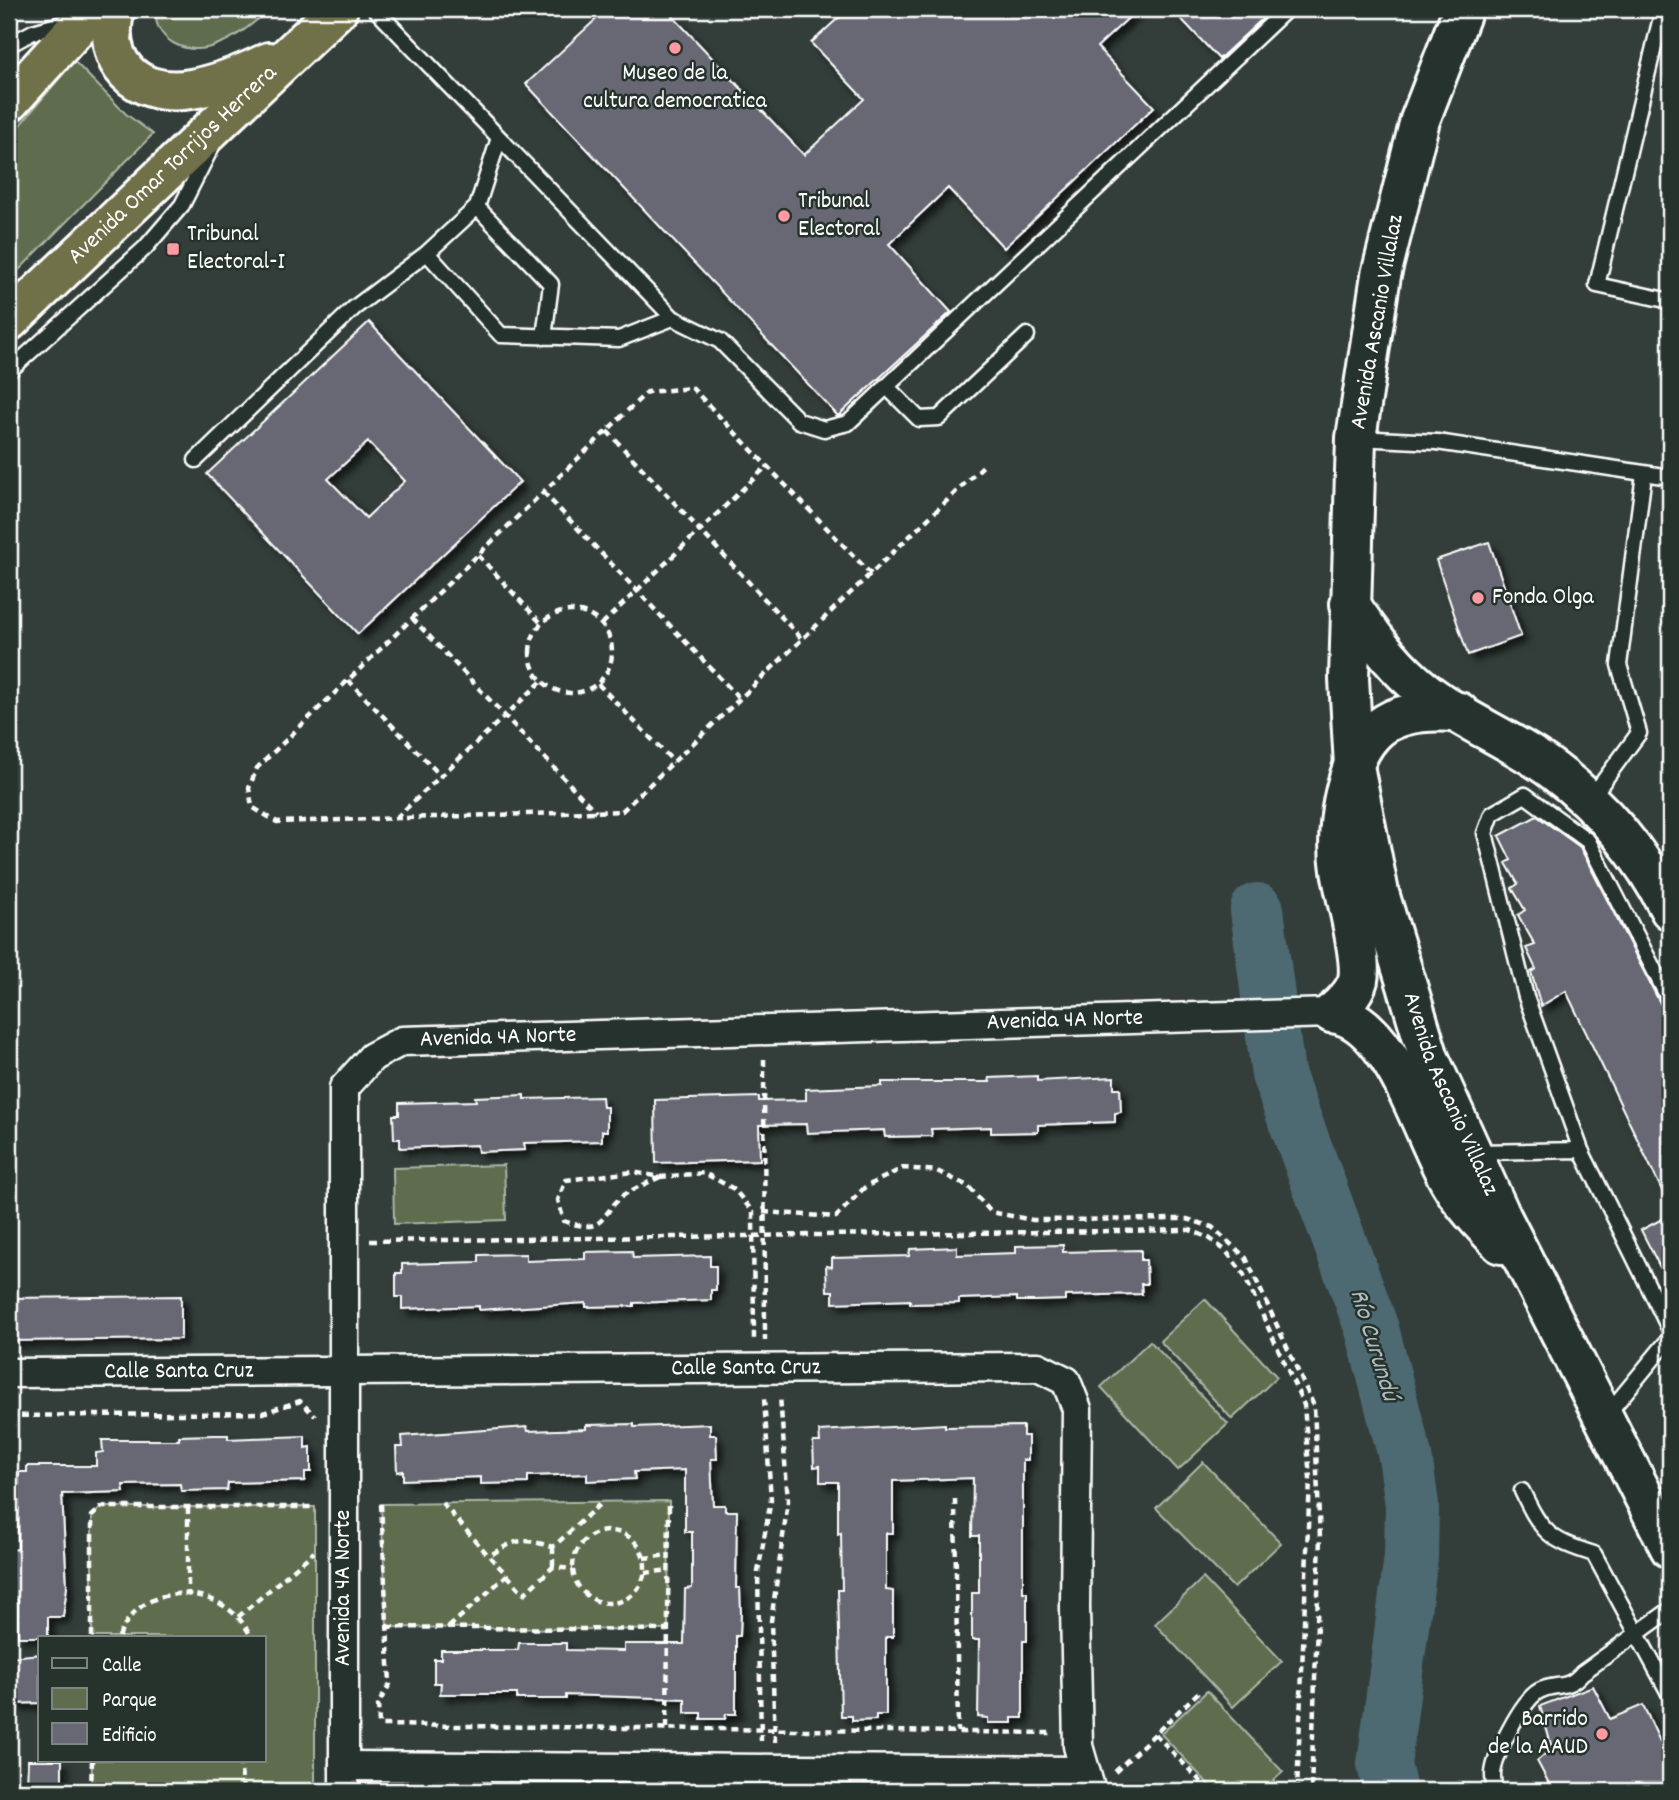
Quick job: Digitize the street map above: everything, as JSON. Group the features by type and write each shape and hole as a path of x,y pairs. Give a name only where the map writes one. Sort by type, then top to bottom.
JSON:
{"highway":[{"name":"Avenida Omar Torrijos Herrera","path":"9,321 338,9"},
{"path":"9,102 99,11 119,65 130,75 158,89 189,90 208,86 293,51"}],"main road":[{"name":"Avenida Ascanio Villalaz","path":"1463,9 1420,120 1385,262 1356,438 1349,679 1354,766 1365,833 1398,963 1429,1058 1470,1152 1670,1548"},
{"path":"1350,604 1380,646 1416,684 1554,771 1589,801 1650,864 1670,910"},
{"path":"1323,1014 1351,995 1359,970 1338,838 1342,808 1354,766 1364,745 1387,722 1416,713 1459,712"},
{"path":"1323,1014 1356,1021 1378,1040 1457,1193 1532,1278"}],"street":[{"name":"Avenida 4A Norte","path":"344,1779 344,1088 372,1057 402,1041 1323,1014"},
{"name":"Calle Santa Cruz","path":"9,1373 1038,1367 1066,1381 1077,1409 1075,1608 1078,1746 1096,1779"},
{"path":"344,1779 767,1769 1096,1779"}],"lane":[{"path":"375,9 673,318 720,341 799,421 824,429 848,423 1286,9"},
{"path":"1663,9 1597,285 1670,301"},
{"path":"9,45 33,32 99,11"},
{"path":"9,371 145,248 182,205 232,108"},
{"path":"196,460 354,308 427,253 477,207 499,138"},
{"path":"477,207 551,284 544,337"},
{"path":"427,253 500,335 619,339 673,318"},
{"path":"886,386 919,419 939,418 1027,335"},
{"path":"1356,438 1437,442 1670,477"},
{"path":"1589,801 1639,733 1619,665 1644,474"},
{"path":"1670,1001 1588,841 1525,795 1492,814 1485,833 1526,998 1581,1150 1670,1330"},
{"path":"1470,1152 1581,1150"},
{"path":"1604,1418 1670,1338"},
{"path":"1522,1491 1539,1526 1567,1546 1594,1555 1670,1695"},
{"path":"1495,1791 1493,1773 1518,1712 1529,1698 1540,1690 1572,1684 1582,1673 1670,1609"}],"path":[{"path":"872,574 692,388 647,392 257,768 248,788 253,807 277,822 622,811 872,574 984,466"},
{"path":"607,431 802,639"},
{"path":"602,624 767,466"},
{"path":"543,492 740,699"},
{"path":"478,555 541,623"},
{"path":"565,611 591,616 602,624 609,635 612,661 598,684 575,694 563,693 541,682 529,659 533,634 541,623 565,611"},
{"path":"412,618 596,812"},
{"path":"348,680 441,776"},
{"path":"396,818 541,682"},
{"path":"598,684 674,762"},
{"path":"764,1030 765,1343 788,1501 771,1620 775,1730 767,1769"},
{"path":"763,1212 836,1217 865,1187 902,1168 937,1171 968,1186 990,1212 1033,1220 1187,1219 1212,1227 1246,1258 1314,1406 1320,1538 1311,1791"},
{"path":"660,1177 623,1196 602,1222 582,1227 564,1221 558,1200 566,1180 632,1172 660,1177 704,1173 734,1189 753,1212 752,1319 767,1369 764,1396 771,1500 758,1572 762,1730 767,1769"},
{"path":"9,1416 263,1413 300,1401 323,1424"},
{"path":"92,1636 92,1516 102,1507 315,1507 318,1498"},
{"path":"955,1499 958,1732"},
{"path":"667,1728 669,1501"},
{"path":"442,1503 524,1594 553,1567 553,1547 602,1502"},
{"path":"381,1504 390,1684 378,1704 379,1725 1055,1733"},
{"path":"188,1507 188,1593"},
{"path":"598,1532 621,1533 639,1547 644,1558 645,1573 633,1593 613,1602 590,1598 576,1580 573,1569 579,1547 598,1532"},
{"path":"489,1556 525,1538 553,1547"},
{"path":"238,1617 314,1552"},
{"path":"644,1558 669,1555"},
{"path":"553,1567 573,1569"},
{"path":"645,1573 669,1570"},
{"path":"448,1628 507,1575"},
{"path":"120,1636 137,1611 157,1598 188,1593 216,1600 238,1617 250,1636"},
{"path":"387,1627 668,1630"},
{"path":"1096,1779 1155,1734 1201,1690"},
{"path":"1155,1734 1210,1791"},
{"path":"92,1762 92,1791"},
{"path":"240,1762 243,1791"}],"green space":[{"path":"156,9 270,9 231,38 216,45 194,49 166,38 156,20"},
{"path":"74,61 126,114 153,134 9,280 9,138"},
{"path":"504,1165 506,1220 394,1224 393,1168"},
{"path":"1205,1299 1277,1377 1232,1419 1160,1341"},
{"path":"1150,1341 1228,1424 1178,1470 1101,1387"},
{"path":"1203,1462 1281,1543 1234,1588 1156,1508"},
{"path":"669,1501 668,1630 387,1627 381,1504"},
{"path":"102,1507 315,1507 315,1791 91,1791 92,1762 266,1762 266,1636 92,1636 92,1516"},
{"path":"1203,1578 1282,1661 1233,1707 1155,1624"},
{"path":"1207,1691 1283,1772 1262,1791 1215,1791 1161,1734"}],"building":[{"name":"Tribunal Electoral","path":"607,9 666,9 804,155 864,99 811,43 848,9 1138,9 1097,47 1154,107 1004,248 948,188 889,244 951,312 838,416 526,84"},
{"path":"1172,9 1273,9 1219,59"},
{"path":"369,322 520,482 358,634 207,474","holes":["368,442 405,481 366,518 328,479"]},
{"name":"Fonda Olga","path":"1489,542 1521,636 1468,655 1436,560"},
{"path":"1537,816 1580,847 1661,1005 1670,1016 1670,1207 1566,991 1541,1006 1531,972 1536,969 1526,948 1535,945 1518,915 1525,910 1512,888 1518,884 1506,863 1511,860 1499,836"},
{"path":"1037,1076 1037,1081 1114,1077 1114,1088 1120,1088 1121,1112 1115,1113 1115,1122 1038,1125 1038,1132 991,1133 991,1127 931,1129 932,1136 885,1137 884,1130 807,1133 806,1124 759,1125 760,1160 656,1163 655,1100 759,1097 759,1101 806,1100 806,1089 882,1086 882,1082 990,1082 989,1078"},
{"path":"524,1095 524,1099 602,1097 603,1107 607,1107 607,1131 602,1131 602,1141 524,1143 525,1150 478,1152 477,1145 400,1148 400,1139 394,1139 393,1115 399,1115 399,1103 476,1101 475,1097"},
{"path":"1670,1215 1670,1287 1641,1230"},
{"path":"1063,1245 1063,1252 1141,1250 1141,1260 1146,1260 1147,1284 1141,1284 1142,1294 1065,1296 1065,1300 1035,1301 1017,1301 1017,1297 959,1299 959,1303 910,1304 910,1300 833,1303 833,1291 827,1291 826,1266 832,1267 832,1258 909,1256 910,1249 957,1247 957,1255 1016,1253 1016,1246"},
{"path":"632,1251 633,1258 710,1256 710,1266 716,1266 716,1290 711,1290 711,1300 634,1303 634,1306 586,1307 586,1303 479,1310 479,1306 402,1309 402,1297 396,1297 396,1273 402,1273 402,1264 479,1262 479,1255 526,1254 526,1261 585,1259 585,1252"},
{"path":"181,1296 181,1339 9,1341 9,1298"},
{"path":"634,1424 634,1427 710,1424 710,1435 716,1435 717,1459 711,1459 713,1505 725,1505 725,1511 737,1511 736,1588 740,1588 741,1613 740,1636 736,1636 736,1714 726,1714 725,1719 701,1719 701,1713 685,1713 685,1699 566,1695 566,1699 517,1699 517,1694 440,1694 441,1683 434,1683 434,1659 441,1659 441,1650 518,1650 519,1643 566,1643 566,1650 624,1651 624,1644 684,1644 685,1589 692,1588 692,1532 685,1532 685,1470 634,1472 635,1479 587,1481 587,1474 528,1476 528,1483 481,1484 481,1477 403,1480 403,1471 397,1472 396,1447 403,1447 402,1436 527,1427 528,1431 586,1429 586,1425"},
{"path":"945,1424 945,1427 1023,1426 1023,1436 1028,1436 1028,1460 1023,1460 1023,1592 1027,1592 1027,1641 1023,1641 1023,1718 1012,1718 1012,1723 988,1723 988,1718 978,1717 979,1640 972,1640 972,1593 979,1593 979,1536 972,1536 973,1478 893,1481 893,1533 886,1533 886,1590 893,1591 893,1637 886,1637 886,1715 876,1715 876,1720 852,1721 852,1716 841,1716 838,1590 842,1590 838,1482 820,1482 820,1466 814,1467 813,1442 820,1442 819,1431"},
{"path":"228,1435 228,1439 305,1436 305,1448 311,1447 311,1472 305,1472 305,1481 228,1483 227,1490 181,1491 180,1484 123,1485 124,1492 62,1494 67,1587 63,1617 48,1617 48,1636 18,1637 18,1600 12,1600 11,1550 18,1549 19,1472 27,1472 27,1466 96,1466 96,1453 103,1452 102,1440 179,1440 179,1436"},
{"path":"38,1654 38,1703 11,1704 11,1657"},
{"name":"Barrido de la AAUD","path":"1593,1686 1610,1719 1643,1705 1670,1763 1670,1791 1553,1791 1537,1761 1552,1748 1540,1706"},
{"path":"28,1760 62,1762 62,1782 52,1782 52,1788 27,1787"}],"waterway":[{"name":"Río Curundú","path":"1257,910 1278,1074 1372,1329 1405,1456 1412,1505 1411,1557 1384,1764 1390,1791"}],"place":[{"name":"Museo de la cultura democratica","path":"675,48"},
{"name":"Tribunal Electoral","path":"784,216"},
{"name":"Tribunal Electoral-I","path":"173,249"},
{"name":"Fonda Olga","path":"1478,598"},
{"name":"Barrido de la AAUD","path":"1602,1734"}]}
